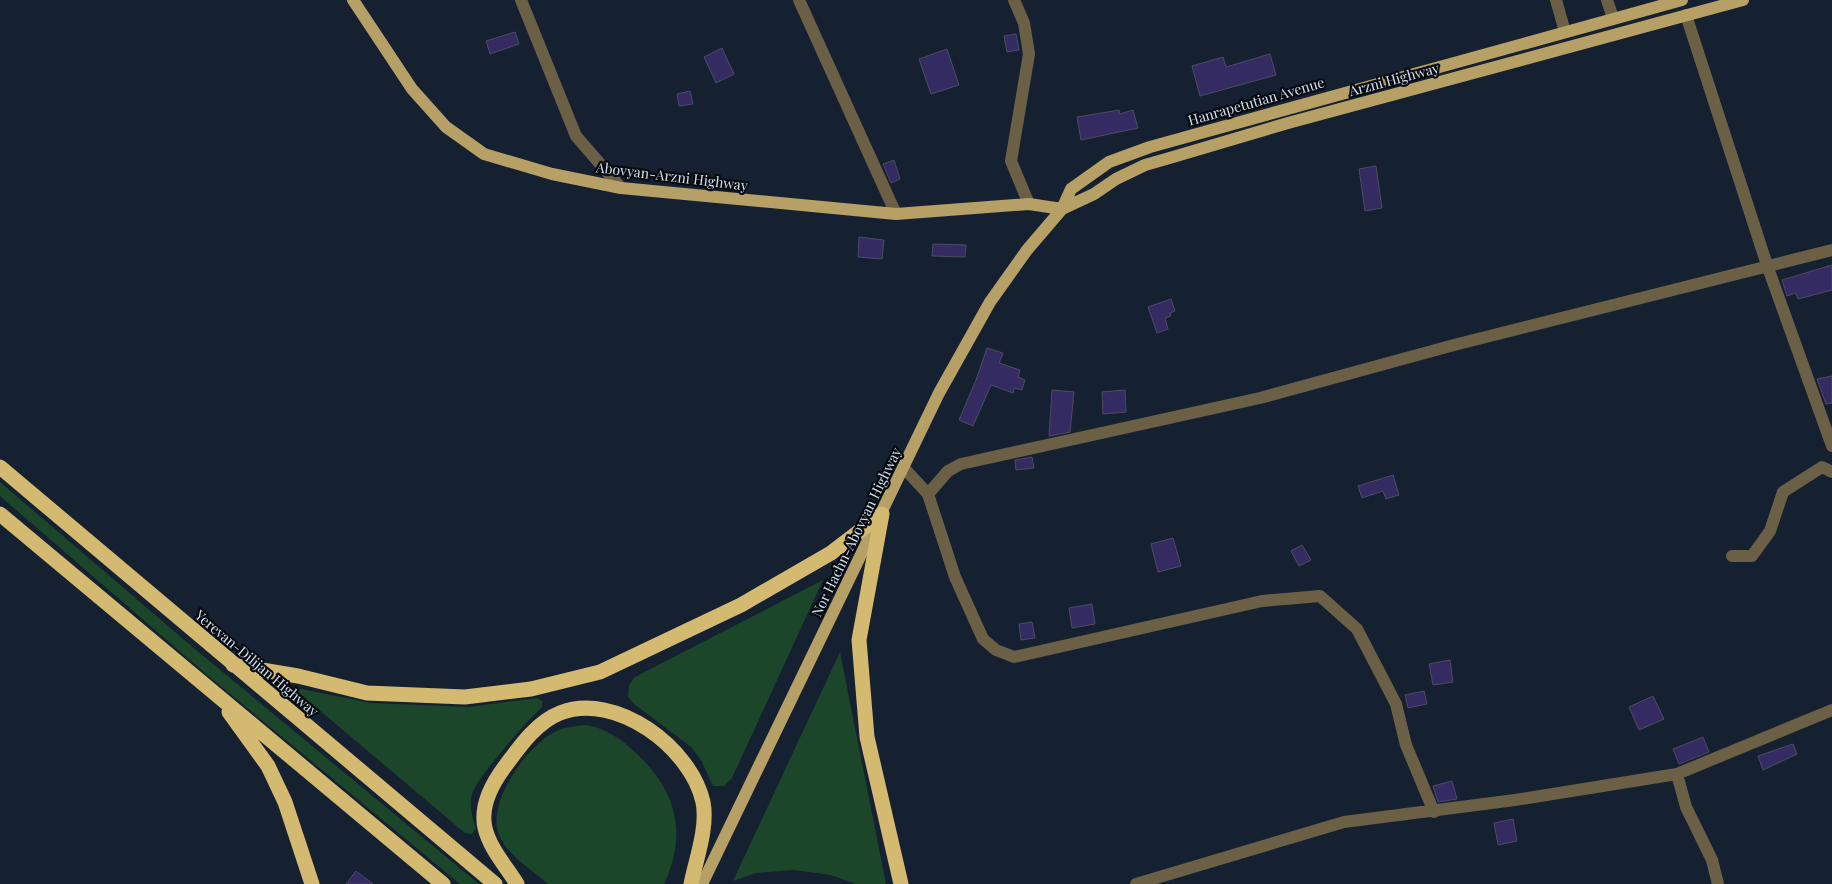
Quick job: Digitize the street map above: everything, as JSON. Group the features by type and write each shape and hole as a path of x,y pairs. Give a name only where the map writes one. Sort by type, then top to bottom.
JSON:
{"highway":[{"name":"Yerevan-Dilijan Highway","path":"0,467 495,884"},
{"path":"0,514 443,884"},
{"path":"233,665 298,676 367,692 465,697 531,689 600,672 733,609 831,553 882,514"},
{"path":"882,514 859,640 867,737 901,884"},
{"path":"215,693 268,766 285,802 312,884"},
{"path":"517,884 490,844 485,827 485,807 499,774 514,754 543,723 560,713 579,708 614,711 648,730 682,760 696,781 703,803 704,824 691,884"}],"main road":[{"name":"Abovyan-Arzni Highway","path":"353,0 412,89 446,127 484,154 552,174 621,188 896,214 1028,204 1062,209"},
{"name":"Hanrapetutian Avenue","path":"1062,209 1071,190 1090,175 1109,162 1150,147 1682,0"},
{"name":"Arzni Highway","path":"1062,209 1094,194 1116,179 1154,162 1288,123 1743,0"},
{"name":"Nor Hachn-Abovyan Highway","path":"702,884 939,393 990,302 1027,250 1062,209"}],"street":[{"path":"521,0 576,136 621,188"},
{"path":"799,0 896,214"},
{"path":"1014,0 1024,23 1029,54 1011,161 1028,204"},
{"path":"1556,0 1565,32"},
{"path":"1607,0 1613,18"},
{"path":"1686,15 1767,266 1832,446"},
{"path":"928,494 948,471 961,464 1260,398 1454,345 1832,250"},
{"path":"1732,556 1752,556 1770,531 1783,492 1822,467 1832,472"},
{"path":"904,468 928,494 955,577 984,639 996,650 1014,657 1262,601 1320,596 1357,629 1362,637 1396,704 1406,745 1434,812"},
{"path":"1136,884 1344,822 1434,812 1677,774 1832,710"},
{"path":"1677,774 1686,807 1712,860 1718,884"}],"green space":[{"path":"0,482 196,650 479,884 460,884 206,674 0,496"},
{"path":"823,580 732,778 724,786 713,786 701,760 691,747 633,703 628,697 629,685 635,677"},
{"path":"840,652 886,884 856,884 831,875 794,870 756,873 733,881"},
{"path":"292,687 370,703 468,707 537,698 542,701 542,707 504,749 476,786 472,794 471,803 472,816 476,828 472,834 465,833"},
{"path":"587,725 607,732 630,748 650,767 669,797 674,813 676,830 671,865 664,884 548,884 514,856 499,835 496,822 503,793 531,750 542,740 557,731 574,726"}],"building":[{"path":"515,32 519,44 490,54 486,41"},
{"path":"1016,34 1019,50 1007,52 1004,36"},
{"path":"722,48 734,74 716,83 704,57"},
{"path":"947,49 959,85 931,94 919,59"},
{"path":"1270,54 1276,75 1200,96 1192,66 1223,57 1226,67"},
{"path":"690,91 693,104 679,106 677,94"},
{"path":"1119,110 1120,114 1133,110 1138,128 1081,140 1077,117"},
{"path":"894,160 900,179 891,183 883,164"},
{"path":"1376,166 1382,208 1365,211 1359,169"},
{"path":"859,237 884,240 882,259 858,257"},
{"path":"933,244 966,245 965,257 932,256"},
{"path":"1832,265 1832,290 1798,299 1796,293 1787,296 1782,280"},
{"path":"1171,299 1175,311 1170,313 1171,316 1165,318 1168,329 1157,333 1148,307"},
{"path":"987,348 1003,353 999,363 1020,370 1018,377 1025,380 1022,390 1014,388 1013,393 991,385 973,426 959,420"},
{"path":"1832,376 1832,403 1826,404 1817,379"},
{"path":"1052,390 1074,392 1070,432 1049,436"},
{"path":"1125,390 1126,412 1103,414 1102,392"},
{"path":"1032,457 1034,468 1016,470 1015,460"},
{"path":"1393,475 1399,495 1386,499 1383,491 1362,498 1358,486"},
{"path":"1173,538 1181,566 1158,572 1151,544"},
{"path":"1302,545 1311,560 1299,566 1291,551"},
{"path":"1092,604 1095,624 1072,628 1069,608"},
{"path":"1032,622 1035,638 1021,640 1019,624"},
{"path":"1450,660 1453,682 1433,685 1429,664"},
{"path":"1424,691 1427,704 1408,708 1405,695"},
{"path":"1653,696 1664,719 1639,730 1629,707"},
{"path":"1703,737 1709,752 1679,764 1673,749"},
{"path":"1793,744 1797,754 1763,770 1758,756"},
{"path":"1452,781 1457,799 1438,802 1433,786"},
{"path":"1513,819 1517,841 1498,845 1494,823"},
{"path":"356,871 373,884 346,884"}]}
